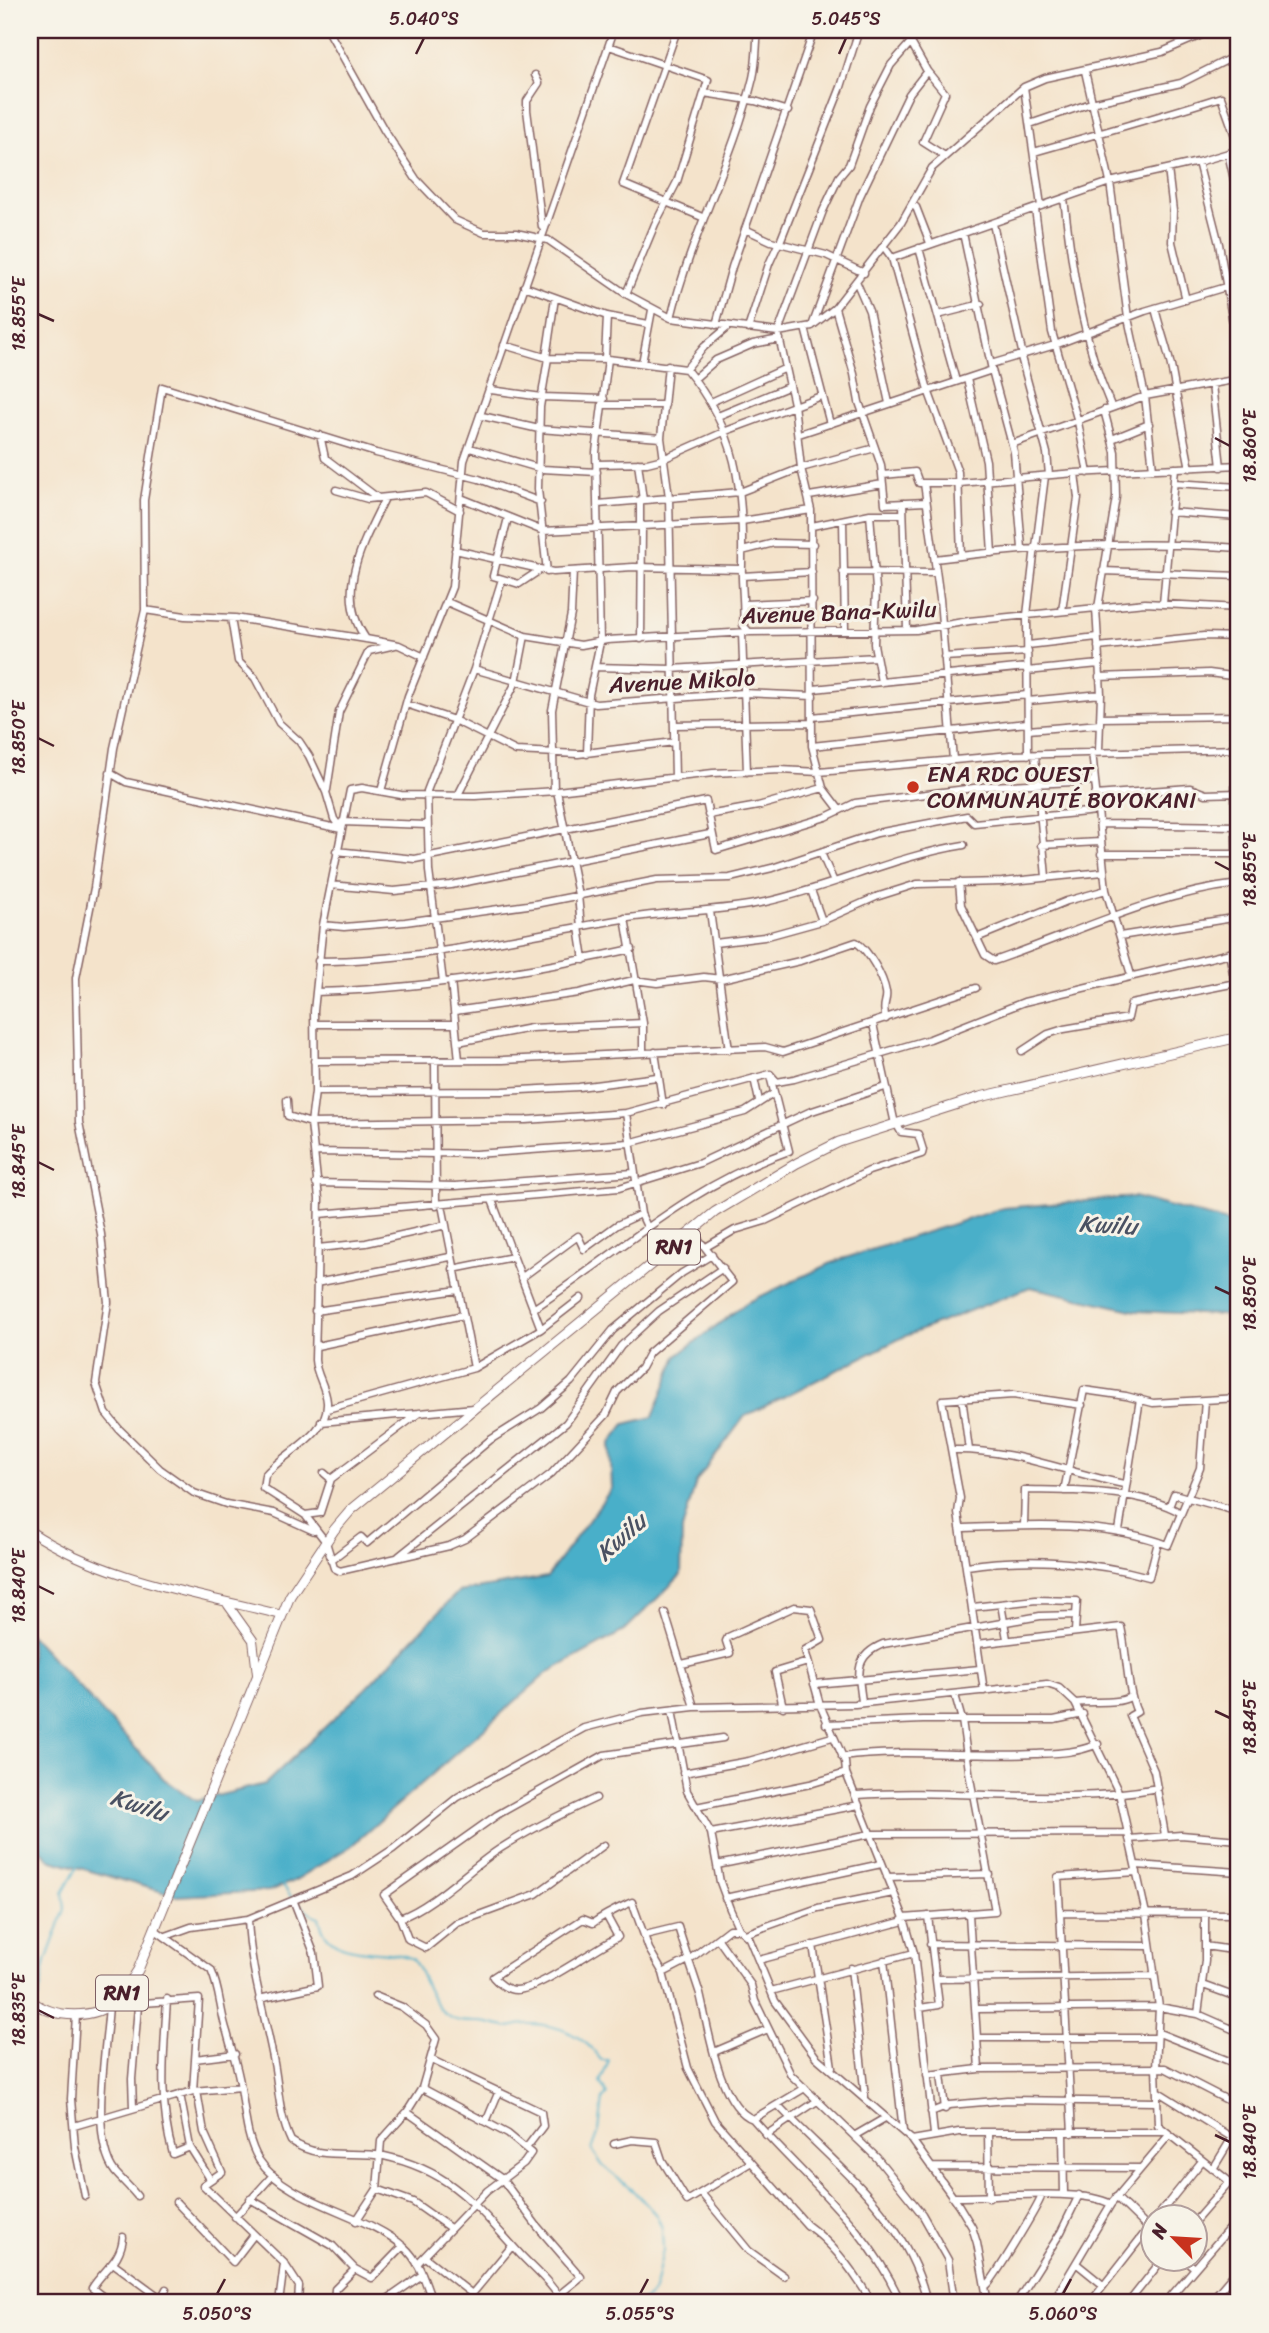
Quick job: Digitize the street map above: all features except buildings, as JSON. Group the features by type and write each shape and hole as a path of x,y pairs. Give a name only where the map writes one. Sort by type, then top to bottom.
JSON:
{"highway":[{"name":"RN1","path":"30,2000 40,2008 76,2015 109,2005 118,1998 138,1970 282,1615 307,1569 351,1510 715,1212 797,1163 839,1142 980,1097 1239,1037"}],"main road":[{"path":"30,1531 77,1556 229,1605 247,1605 282,1615"},
{"path":"229,1605 253,1640 256,1678"}],"street":[{"path":"328,30 384,130 416,179 451,217 484,233 542,232 626,294 671,318 750,329 779,336"},
{"path":"381,791 406,704 447,602 460,511 461,476 542,232 614,30"},
{"path":"677,30 623,184 702,217"},
{"path":"671,318 702,217 747,100 757,56 758,30"},
{"path":"716,325 745,229 814,30"},
{"path":"753,344 750,329 768,264 780,242 841,87 859,30"},
{"path":"904,30 927,71 945,93 923,142 945,156"},
{"path":"694,379 716,360 753,344 808,327 835,309 884,247 912,206 919,187 932,167 1024,87 1045,78 1162,52 1213,30"},
{"path":"839,808 823,788 812,746 811,510 801,468 794,404 779,336 785,307 823,211 839,177 849,165 870,106 891,65 911,42"},
{"path":"609,46 708,80 667,202 654,224 626,294"},
{"path":"1030,124 1091,103 1181,83 1239,54"},
{"path":"830,424 821,396 808,327 860,196 909,94 927,71"},
{"path":"1085,71 1110,182 1128,318 1145,397 1153,470"},
{"path":"535,75 539,83 527,101 527,110 542,232"},
{"path":"1024,87 1034,152 1055,345 1078,422 1088,472"},
{"path":"705,93 788,111"},
{"path":"892,258 1110,182 1199,162 1239,148 1221,97 1139,124 1099,132 1034,152"},
{"path":"1230,124 1239,119"},
{"path":"1228,153 1239,202"},
{"path":"1199,162 1228,288 1239,356"},
{"path":"1168,169 1173,211 1170,230 1185,300"},
{"path":"1064,198 1073,273 1085,334 1111,407"},
{"path":"912,206 916,207 930,243"},
{"path":"993,224 1042,433 1047,475 1027,615 1027,727 1046,877"},
{"path":"745,229 836,260 864,273"},
{"path":"963,233 1012,444 1022,548"},
{"path":"884,247 892,258 929,390 954,456 960,483 961,556"},
{"path":"919,248 956,381"},
{"path":"856,281 869,311 889,402"},
{"path":"799,434 889,402 967,379 992,367 1155,308 1239,284"},
{"path":"524,286 607,316 648,324"},
{"path":"544,571 538,467 539,429 555,298"},
{"path":"938,315 981,304"},
{"path":"1155,308 1190,468"},
{"path":"835,309 883,475 885,504 926,502"},
{"path":"642,363 652,310"},
{"path":"587,754 589,702 600,642 597,433 607,359 607,316"},
{"path":"686,369 704,347 728,327"},
{"path":"504,345 547,358 607,359 686,369 711,402 726,431 739,476 745,604 743,625 746,633 743,692 747,772"},
{"path":"668,365 661,438 668,498 675,778"},
{"path":"711,402 786,368"},
{"path":"967,379 986,461 992,552"},
{"path":"1012,444 1145,397 1239,379"},
{"path":"1212,384 1221,467"},
{"path":"718,416 790,386"},
{"path":"318,1534 274,1513 226,1504 194,1493 160,1469 106,1413 96,1375 108,1302 101,1234 79,1122 74,1016 76,978 94,888 110,773 145,610 144,500 162,387 541,502"},
{"path":"491,390 542,397 665,405"},
{"path":"597,464 638,463 663,459 726,431 821,396"},
{"path":"1104,410 1112,439 1116,505 1097,608 1101,694 1093,781 1106,890 1131,975"},
{"path":"482,416 539,429 661,438"},
{"path":"1112,439 1149,424"},
{"path":"320,435 326,458 382,498"},
{"path":"470,447 538,467 597,472"},
{"path":"598,504 740,492 801,468 875,448"},
{"path":"638,463 641,500 641,639"},
{"path":"883,475 915,472 918,481 924,484 960,483 1088,472 1239,465"},
{"path":"1163,604 1166,544 1175,468"},
{"path":"1062,611 1078,498 1075,473"},
{"path":"1174,483 1239,487"},
{"path":"809,496 883,484"},
{"path":"924,484 935,559 953,760"},
{"path":"336,490 358,497 382,498 426,493 460,511"},
{"path":"366,639 353,611 351,589 358,554 382,498"},
{"path":"461,498 543,531 742,522 811,510"},
{"path":"903,503 907,629"},
{"path":"1170,513 1239,517"},
{"path":"812,526 870,514 903,514"},
{"path":"870,514 875,572 874,630 881,682"},
{"path":"508,519 493,576 519,584 544,571"},
{"path":"843,520 845,630"},
{"path":"742,551 774,542 813,544"},
{"path":"935,559 1022,548 1108,544 1239,548"},
{"path":"455,550 544,571 670,568 812,572"},
{"path":"573,571 566,643 552,710 552,754 556,791 578,894 583,960"},
{"path":"1103,571 1239,576"},
{"path":"843,572 936,573"},
{"path":"443,982 428,857 427,796 474,669 502,579"},
{"path":"745,604 813,601"},
{"name":"Avenue Bana-Kwilu","path":"447,602 525,636 590,645 600,642 746,633 907,629 1062,611 1163,604 1239,608"},
{"path":"145,610 231,618 366,639 396,645 425,657"},
{"path":"231,618 238,661 255,678 279,723 299,741 326,792 334,819 341,825"},
{"path":"1098,647 1203,635 1239,637"},
{"path":"458,796 490,738 516,682 525,636"},
{"path":"944,657 1097,637"},
{"path":"326,792 336,725 343,704 369,651 396,645"},
{"path":"595,667 671,669 876,657"},
{"name":"Avenue Mikolo","path":"474,669 556,694 609,704 743,692 813,692 946,674 1099,664"},
{"path":"1099,677 1209,673 1239,677"},
{"path":"674,725 812,720 949,704 970,698 1101,694"},
{"path":"406,704 454,720 516,751 587,754 674,742"},
{"path":"959,882 961,905 979,937 987,959 994,961 1112,914 1192,891 1238,884 1239,707"},
{"path":"812,746 951,731 1100,721 1239,716"},
{"path":"693,1232 732,1282 649,1353 641,1368 617,1392 606,1415 551,1474 465,1539 395,1560 340,1571 334,1568 326,1542 305,1515 266,1490 263,1480 271,1468 310,1436 327,1409 325,1391 316,1374 315,1311 319,1214 312,1123 316,992 323,925 336,851 352,788 427,796 458,796 556,791 747,772 819,772 1096,750 1238,750"},
{"path":"110,773 126,782 341,825 427,825"},
{"path":"336,851 373,857 415,859 706,802 710,834 716,850 826,817 839,808 867,801 1093,781"},
{"path":"708,815 758,806 823,788"},
{"path":"1095,794 1190,788 1206,794 1237,793"},
{"path":"323,925 344,927 435,918 657,880 730,878 821,853 877,832 930,821 967,816 974,823 1097,811"},
{"path":"1100,824 1237,826"},
{"path":"331,885 394,891 433,886 573,862 710,834"},
{"path":"1041,845 1100,842"},
{"path":"318,961 349,961 438,951 625,918 710,911 811,890 920,853 964,845"},
{"path":"821,853 834,882"},
{"path":"1101,854 1238,854"},
{"path":"715,943 764,937 822,921 876,897 917,884 1103,872"},
{"path":"811,890 822,921"},
{"path":"979,937 1067,901 1106,890"},
{"path":"710,911 729,1050"},
{"path":"1120,936 1239,917"},
{"path":"625,918 643,1023 643,1053"},
{"path":"455,1011 567,995 634,980 657,983 704,977 721,978 800,961 856,942 870,957 886,991 882,1008 886,1019"},
{"path":"316,992 407,987 583,960 632,949"},
{"path":"770,1074 777,1082 794,1079 930,1039 1024,1002 1239,951"},
{"path":"1229,953 1239,999"},
{"path":"451,981 459,1060"},
{"path":"1022,1051 1048,1034 1064,1029 1128,1018 1131,1003 1236,984"},
{"path":"314,1061 459,1060 729,1050 765,1046 783,1052 976,988"},
{"path":"458,1042 531,1028 643,1023"},
{"path":"315,1024 455,1024"},
{"path":"706,1247 735,1230 765,1221 869,1171 922,1154 918,1134 901,1132 896,1123 885,1087 873,1024"},
{"path":"655,1052 663,1105"},
{"path":"435,1060 436,1186 474,1368"},
{"path":"287,1100 288,1116 312,1123 436,1122 626,1113 770,1074"},
{"path":"533,1309 708,1186 789,1151 770,1074"},
{"path":"315,1092 435,1092 579,1087 657,1077"},
{"path":"754,1078 759,1101"},
{"path":"319,1214 492,1200 635,1184 700,1163 809,1112 885,1087"},
{"path":"316,1152 475,1154 629,1143 745,1112 773,1094"},
{"path":"626,1113 641,1214 662,1256"},
{"path":"316,1182 436,1186 633,1173"},
{"path":"492,1200 541,1329"},
{"path":"521,1278 578,1236 584,1249 617,1225 641,1214"},
{"path":"318,1248 366,1242 446,1225"},
{"path":"331,1560 361,1536 366,1543 490,1440 541,1408 571,1382 613,1330 682,1273 712,1255"},
{"path":"316,1283 450,1257"},
{"path":"453,1269 513,1257"},
{"path":"395,1560 566,1423 621,1346 659,1311 723,1268"},
{"path":"315,1311 458,1290"},
{"path":"327,1409 474,1368 541,1329 581,1298"},
{"path":"317,1346 463,1315"},
{"path":"1064,1491 1084,1390 1153,1403 1238,1398"},
{"path":"984,1691 960,1528 960,1498 942,1400 1021,1395 1082,1405"},
{"path":"962,1397 969,1450"},
{"path":"1119,1531 1124,1483 1140,1399"},
{"path":"960,1528 1024,1526 1119,1531 1168,1545 1200,1468 1205,1400"},
{"path":"321,1422 474,1408"},
{"path":"305,1515 321,1512 331,1479 420,1413"},
{"path":"952,1450 969,1450 1124,1483"},
{"path":"324,1473 331,1479"},
{"path":"1024,1526 1025,1490 1123,1497 1169,1507 1181,1513"},
{"path":"1169,1507 1174,1494 1239,1512"},
{"path":"967,1566 1056,1564 1115,1568 1149,1577 1158,1542"},
{"path":"973,1607 1044,1600 1077,1601 1075,1631"},
{"path":"1001,1604 1007,1639"},
{"path":"682,1664 730,1653 726,1641 728,1637 794,1607 811,1609 822,1637 818,1644 805,1650 820,1705 846,1773 858,1795 859,1805 904,1918 914,1953 934,2134"},
{"path":"664,1614 694,1707"},
{"path":"862,1701 859,1681 861,1662 868,1650 883,1644 1040,1616 1076,1615"},
{"path":"977,1644 1121,1626 1130,1673 1130,1697 1137,1712 1130,1716 1154,1771 1165,1835"},
{"path":"783,1707 775,1672 808,1662"},
{"path":"814,1684 980,1669"},
{"path":"166,1936 191,1927 248,1919 294,1902 366,1868 458,1797 567,1734 616,1718 694,1707 820,1705 955,1695 1047,1684 1059,1688 1083,1714 1119,1793 1146,1914 1158,2007 1158,2125 1239,2189"},
{"path":"760,1960 900,1922 904,1918 995,1911 962,1720 955,1695"},
{"path":"1075,1703 1092,1700 1122,1702 1130,1697"},
{"path":"672,1710 687,1791 711,1833 725,1898 760,1960 771,1992 798,2035 816,2057 832,2067 912,2140 952,2197 972,2227 987,2285 988,2303"},
{"path":"826,1724 1054,1720 1083,1714"},
{"path":"683,1773 749,1761 832,1737"},
{"path":"604,1845 536,1894 457,1923 426,1948 408,1940 400,1918 383,1895 497,1815 604,1755 723,1738"},
{"path":"842,1757 881,1754 1069,1754 1098,1744"},
{"path":"696,1807 810,1784 846,1773"},
{"path":"858,1795 1069,1797 1158,1788"},
{"path":"400,1918 468,1876 501,1848 556,1816 596,1798"},
{"path":"711,1833 859,1805"},
{"path":"717,1865 870,1834 1165,1835 1239,1840"},
{"path":"725,1898 881,1864"},
{"path":"1072,2133 1058,1877 1137,1869 1239,1872"},
{"path":"887,1877 989,1874"},
{"path":"663,1973 688,1960 729,1929 742,1931 818,1908 893,1894"},
{"path":"259,1999 318,1986 314,1953 294,1902"},
{"path":"606,1915 618,1937 547,1978 519,1990 503,1986 493,1977 583,1919 593,1923 606,1915 632,1902 663,1973 688,2068 715,2121 807,2225 824,2238 858,2279 872,2303"},
{"path":"1062,1913 1239,1914"},
{"path":"969,1914 978,2009 979,2069"},
{"path":"1198,2014 1203,1985 1205,1915"},
{"path":"920,2008 939,2005 928,1916"},
{"path":"248,1919 249,1950 274,2063 279,2105 291,2141 318,2155 337,2151 380,2155 445,2181 476,2203 560,2300"},
{"path":"645,1935 678,1927 716,2064 733,2099 744,2116 753,2119 837,2205 871,2248 901,2303"},
{"path":"154,1929 211,1970 226,2032 235,2054 243,2114 257,2157 273,2175 403,2246 417,2264 433,2303"},
{"path":"718,1939 751,1985 768,2029 791,2075 902,2185 941,2244 950,2272 954,2303"},
{"path":"930,1944 1149,1946"},
{"path":"813,1945 832,2067"},
{"path":"1205,1946 1239,1951"},
{"path":"771,1992 851,1968 914,1953"},
{"path":"884,1960 903,2131"},
{"path":"851,1968 865,2097"},
{"path":"936,1979 1063,1975 1153,1976"},
{"path":"1203,1985 1239,1998"},
{"path":"356,2221 377,2189 381,2141 407,2112 422,2088 436,2039 426,2025 402,2007 375,1996"},
{"path":"167,1999 162,2099 173,2154 190,2147"},
{"path":"133,2108 132,2079 138,2006 167,1999 199,1999 195,2091 204,2133 222,2172 203,2185 284,2263 299,2286 298,2303"},
{"path":"109,2005 101,2069 108,2155 115,2172 136,2196"},
{"path":"978,2009 1158,2007 1198,2014 1239,2032"},
{"path":"76,2015 70,2086 85,2196"},
{"path":"714,2052 768,2029"},
{"path":"1157,2038 1159,2033 1163,2034 1239,2066"},
{"path":"979,2038 1157,2038"},
{"path":"195,2059 235,2054"},
{"path":"432,2060 541,2112 543,2126 527,2147"},
{"path":"927,2076 979,2069 1156,2068 1187,2076 1239,2106"},
{"path":"941,2074 945,2109"},
{"path":"74,2126 180,2094 241,2087"},
{"path":"417,2264 450,2228 502,2179 524,2163 531,2153 527,2147 486,2122 422,2088"},
{"path":"753,2119 805,2088"},
{"path":"486,2122 499,2091"},
{"path":"1157,2091 1237,2141"},
{"path":"180,2094 190,2147 210,2179"},
{"path":"931,2112 945,2109 949,2105 1007,2100 1157,2102"},
{"path":"766,2135 817,2101"},
{"path":"778,2105 847,2172 901,2236 912,2256 927,2303"},
{"path":"407,2112 502,2179 537,2226 581,2277 560,2300 549,2303"},
{"path":"854,2136 885,2118"},
{"path":"1213,2169 1237,2141 1239,2126"},
{"path":"912,2140 934,2134 988,2132 1167,2134"},
{"path":"988,2132 989,2198"},
{"path":"1063,2133 1064,2195"},
{"path":"1052,2303 1111,2204 1167,2134"},
{"path":"614,2144 632,2140 656,2142 662,2160 687,2201 750,2162"},
{"path":"1167,2204 1202,2161"},
{"path":"931,2167 1141,2168"},
{"path":"235,2217 273,2175"},
{"path":"1209,2204 1229,2182"},
{"path":"377,2189 402,2196 450,2228"},
{"path":"702,2194 750,2250 784,2276"},
{"path":"952,2197 1079,2195 1100,2198 1111,2204"},
{"path":"1016,2303 1060,2232 1079,2195"},
{"path":"987,2285 999,2272 1014,2239 1041,2197"},
{"path":"1116,2197 1140,2221"},
{"path":"250,2199 333,2246 355,2269 372,2278 403,2246"},
{"path":"176,2202 233,2262 253,2236"},
{"path":"1210,2250 1239,2217"},
{"path":"111,2303 92,2288 122,2250 123,2237"},
{"path":"1090,2303 1140,2237"},
{"path":"425,2257 472,2294 512,2246"},
{"path":"113,2263 160,2301 166,2289"},
{"path":"279,2303 284,2263"},
{"path":"1077,2264 1103,2285"},
{"path":"1209,2303 1239,2268"},
{"path":"334,2303 335,2288 355,2269"},
{"path":"1128,2303 1150,2274"},
{"path":"1165,2303 1189,2274"},
{"path":"382,2303 422,2275"},
{"path":"91,2303 101,2295"}],"water":[{"name":"Kwilu","path":"1134,1197 1239,1225 1239,1316 1136,1311 1030,1287 903,1337 745,1416 696,1482 682,1530 681,1575 624,1631 547,1673 351,1846 292,1882 269,1891 177,1896 49,1859 30,1837 30,1634 164,1779 196,1801 265,1784 366,1688 458,1592 547,1577 612,1488 610,1444 625,1424 653,1417 677,1356 746,1303 836,1261 1003,1208"}],"waterway":[{"path":"38,2000 46,1961 65,1909 63,1893 77,1867"},
{"path":"282,1884 293,1899"},
{"path":"298,1902 311,1914 319,1917 324,1931 333,1941 344,1947 413,1959 432,1997 449,2017 506,2027 524,2024 549,2026 578,2038 601,2060 609,2060 600,2082 607,2095 603,2098 599,2131 592,2150 603,2166 639,2196 657,2216 662,2228 663,2250 656,2283 653,2293 641,2303"},
{"path":"30,2028 36,2009"},
{"path":"30,2151 32,2166"}],"place":[{"name":"ENA RDC OUEST COMMUNAUTÉ BOYOKANI","path":"913,787"}]}
